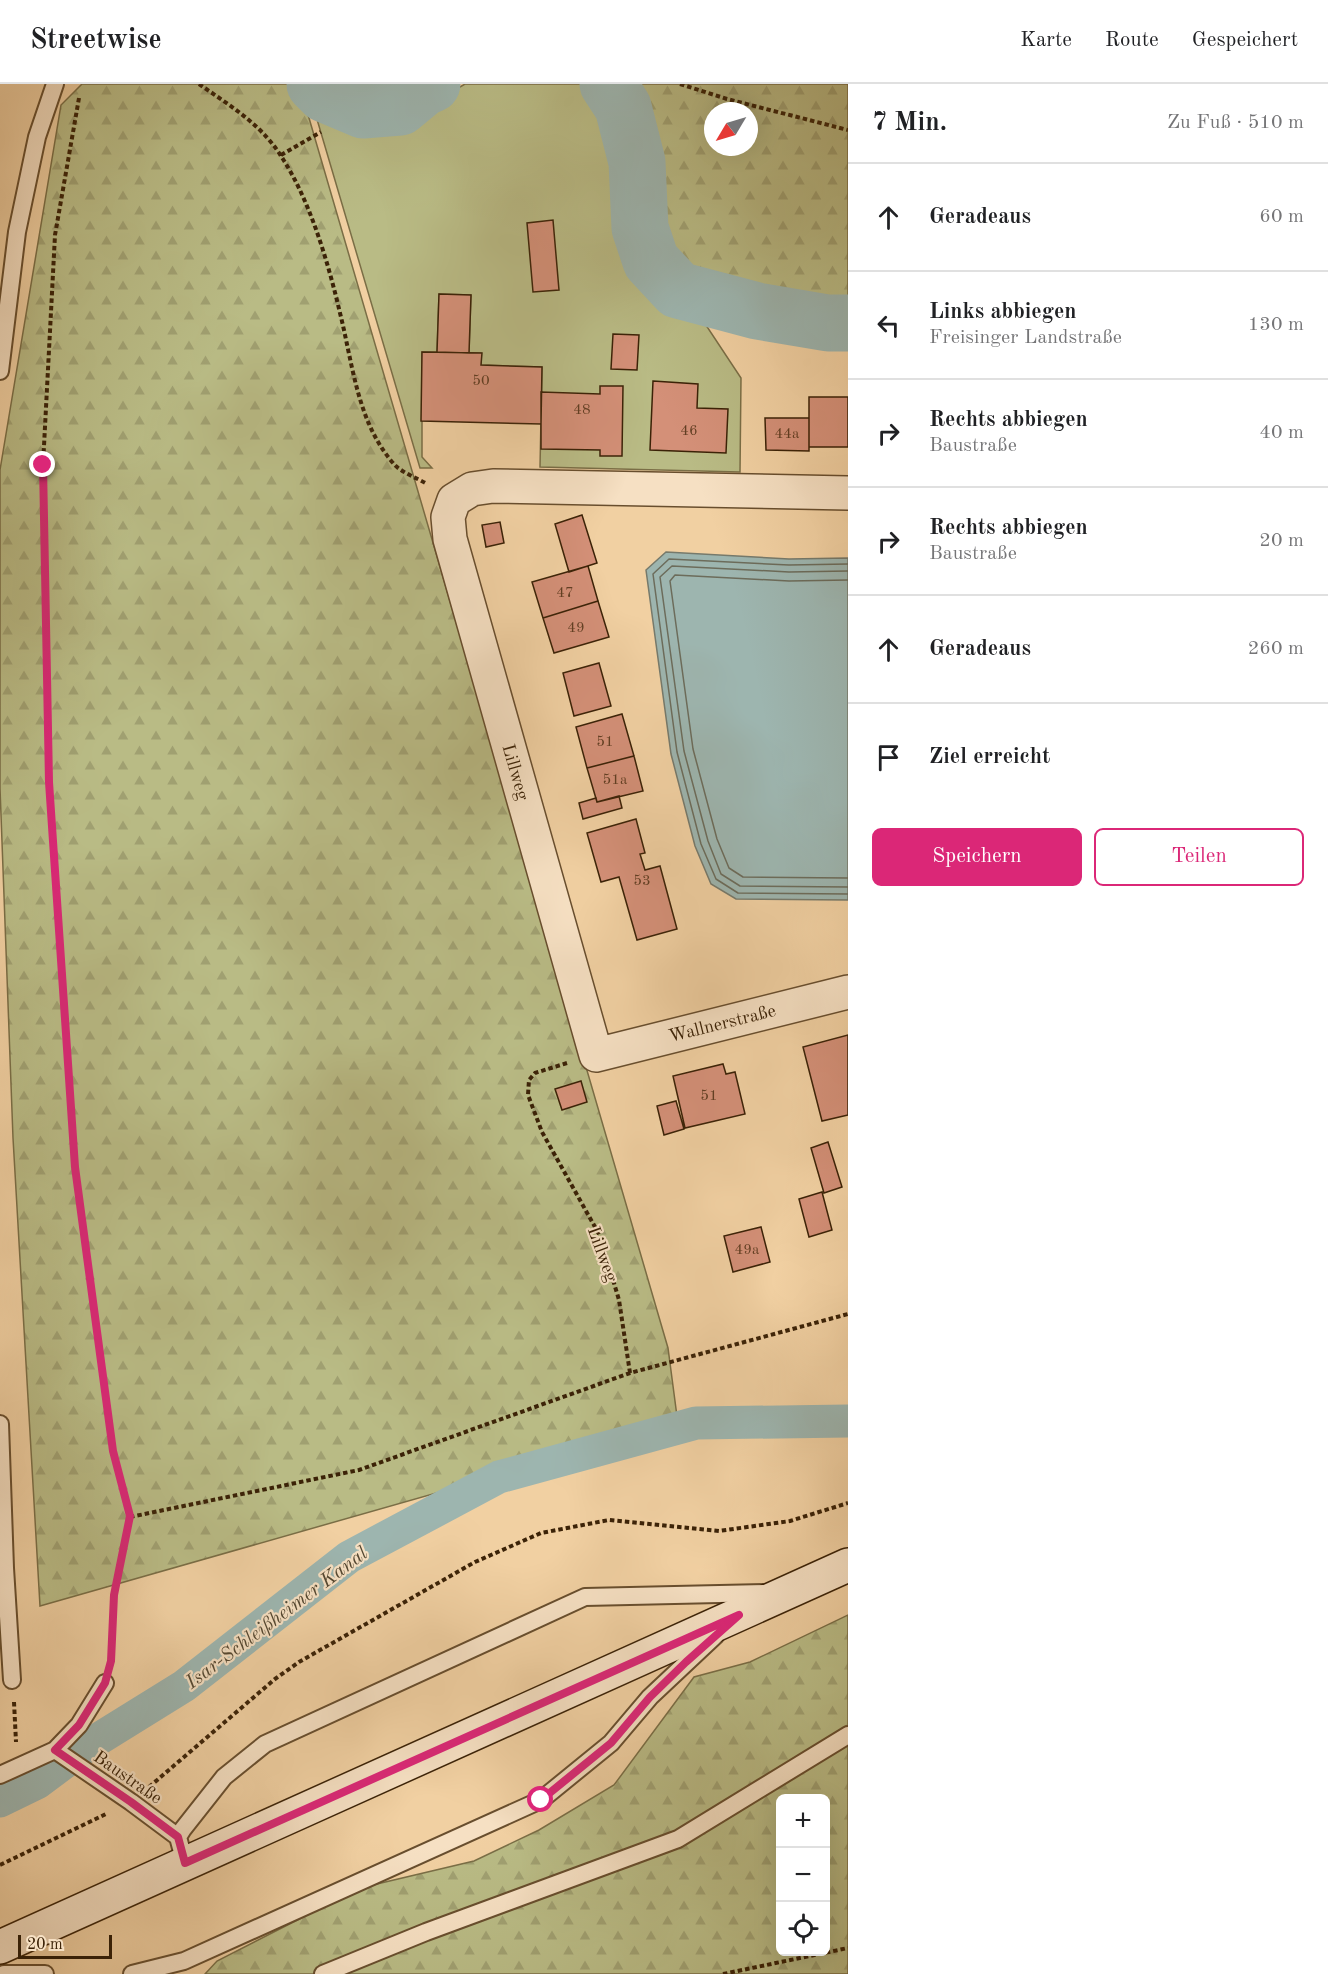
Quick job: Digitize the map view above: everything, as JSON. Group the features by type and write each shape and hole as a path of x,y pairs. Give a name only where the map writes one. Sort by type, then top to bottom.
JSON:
{"street":[{"path":"454,500 472,489 493,486 848,494"},
{"name":"Lillweg","path":"454,500 448,517 450,539 596,1055"},
{"name":"Wallnerstraße","path":"596,1055 848,992"},
{"path":"0,1947 181,1850 739,1615 848,1565"}],"lane":[{"path":"0,371 17,232 37,137 55,84"},
{"path":"0,1424 12,1680"},
{"path":"181,1850 224,1777 265,1744 585,1597 789,1592"},
{"path":"132,1974 184,1961 541,1800 611,1743 650,1697 739,1615"},
{"path":"0,1775 60,1753 105,1683"},
{"path":"323,1974 426,1932 678,1839 848,1735"},
{"name":"Baustraße","path":"60,1753 131,1802 181,1850"},
{"path":"4,1974 45,1974"}],"path":[{"path":"199,84 251,120 281,155 311,215 340,312 353,374 370,429 394,465 454,500"},
{"path":"680,84 727,99 848,130"},
{"path":"79,95 55,235 43,465 49,782 75,1167 113,1451 130,1516 114,1595 111,1661 105,1683"},
{"path":"281,155 321,132"},
{"name":"Lillweg","path":"596,1055 535,1072 529,1080 528,1095 542,1132 600,1236 619,1300 630,1373"},
{"path":"130,1516 359,1470 630,1373 848,1314"},
{"path":"0,1865 131,1802 275,1679 299,1662 475,1562 541,1533 609,1520 718,1532 790,1521 848,1503"},
{"path":"12,1680 17,1767"},
{"path":"723,1974 848,1948"}],"green space":[{"path":"82,84 346,84 302,94 668,1348 678,1424 40,1606 13,1138 0,788 0,470 61,105"},
{"path":"465,84 585,84 610,114 626,228 642,273 700,316 741,378 740,472 540,467 542,367 481,365 481,353 469,353 471,295 439,294 437,352 422,352 422,457 432,468 420,468 311,99 339,118 372,121 399,117 431,104"},
{"path":"615,84 848,84 848,331 780,337 733,320 654,242"},
{"path":"848,1615 848,1974 205,1974 217,1961 360,1888 474,1861 539,1830 614,1785 694,1677 750,1662"}],"water":[{"path":"666,552 789,559 848,558 848,900 736,899 711,884 695,846 671,754 646,570"}],"building":[{"path":"553,220 559,290 533,292 527,223"},
{"path":"439,294 471,295 469,353 437,352"},
{"path":"613,334 639,335 637,370 611,369"},
{"path":"422,352 482,353 481,365 542,367 541,424 421,421"},
{"path":"653,381 698,384 697,408 728,409 726,453 650,450"},
{"path":"600,386 623,386 622,456 600,456 600,450 541,449 541,392 600,394"},
{"path":"809,397 848,397 848,447 809,447"},
{"path":"765,418 809,418 809,451 766,450"},
{"path":"582,515 597,563 569,572 555,524"},
{"path":"500,522 504,543 486,547 482,525"},
{"path":"588,566 598,601 543,618 532,582"},
{"path":"598,601 609,637 554,653 543,618"},
{"path":"599,663 611,706 574,716 563,673"},
{"path":"622,714 634,756 587,768 576,727"},
{"path":"634,756 643,791 597,802 587,768"},
{"path":"619,796 622,808 583,819 579,803 596,798 597,802"},
{"path":"636,819 645,853 640,854 645,870 660,866 677,929 637,940 619,877 601,882 587,833"},
{"path":"848,1035 848,1115 822,1121 803,1047"},
{"path":"723,1064 726,1074 735,1072 745,1114 685,1128 673,1076"},
{"path":"581,1081 587,1102 562,1110 555,1089"},
{"path":"676,1101 684,1129 664,1135 657,1106"},
{"path":"828,1142 842,1187 824,1193 811,1148"},
{"path":"822,1192 832,1230 809,1237 799,1199"},
{"path":"761,1227 770,1262 733,1272 724,1236"}],"waterway":[{"path":"315,84 325,94 363,110 400,107 423,88 432,84"},
{"path":"608,84 623,107 637,162 640,228 651,261 678,290 757,311 828,323 848,323"},
{"name":"Isar-Schleißheimer Kanal","path":"0,1801 37,1783 84,1748 184,1686 349,1557 499,1477 696,1423 848,1421"}],"route":[{"path":"43,465 49,782 75,1167 113,1451 130,1516 114,1595 111,1661 105,1683 79,1725 55,1750 178,1837 185,1863 739,1615 650,1697 611,1743 541,1800"}]}
